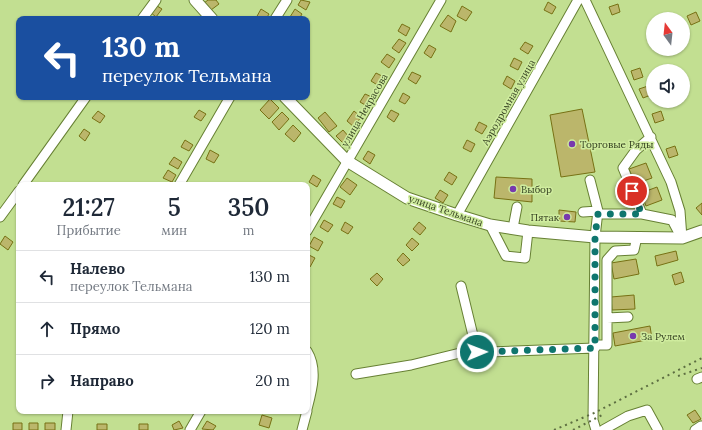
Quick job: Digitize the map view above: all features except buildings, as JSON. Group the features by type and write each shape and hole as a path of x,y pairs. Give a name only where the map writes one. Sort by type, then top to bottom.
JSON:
{"main road":[{"path":"195,0 209,16"},
{"name":"улица Тельмана","path":"288,100 347,161 407,198 490,225 528,231 595,236 682,238"},
{"path":"682,238 702,231"}],"street":[{"path":"144,16 156,0"},
{"path":"277,16 287,0"},
{"name":"улица Некрасова","path":"310,226 441,0"},
{"name":"Аэродромная улица","path":"457,215 578,0"},
{"path":"585,0 671,182 680,211 682,238"},
{"path":"25,182 84,100"},
{"path":"181,182 228,100"},
{"path":"642,214 623,168 636,150 651,137"},
{"path":"590,180 598,212 595,236 594,420 596,430"},
{"path":"0,218 16,197"},
{"path":"513,228 517,208"},
{"path":"583,212 642,214 672,220 682,238"},
{"path":"490,225 506,256 525,258 528,231"},
{"path":"356,374 411,365 460,353 595,346 607,344 607,260 615,251 634,250 637,237"},
{"path":"461,286 477,352"},
{"path":"607,318 628,318"},
{"path":"310,356 313,370 310,396"},
{"path":"603,430 628,416 646,410 658,430"},
{"path":"66,430 68,414"},
{"path":"190,430 199,414"},
{"path":"302,430 306,414"}],"railway":[{"path":"554,430 594,413 702,358"},
{"path":"678,376 702,368"},
{"path":"573,430 604,414"}],"place":[{"name":"Торговые Ряды","path":"572,144"},
{"name":"Выбор","path":"513,189"},
{"name":"Пятак","path":"567,217"},
{"name":"За Рулем","path":"633,336"}],"route":[{"path":"477,352 595,348 595,236 598,214 642,214 632,191"}]}
